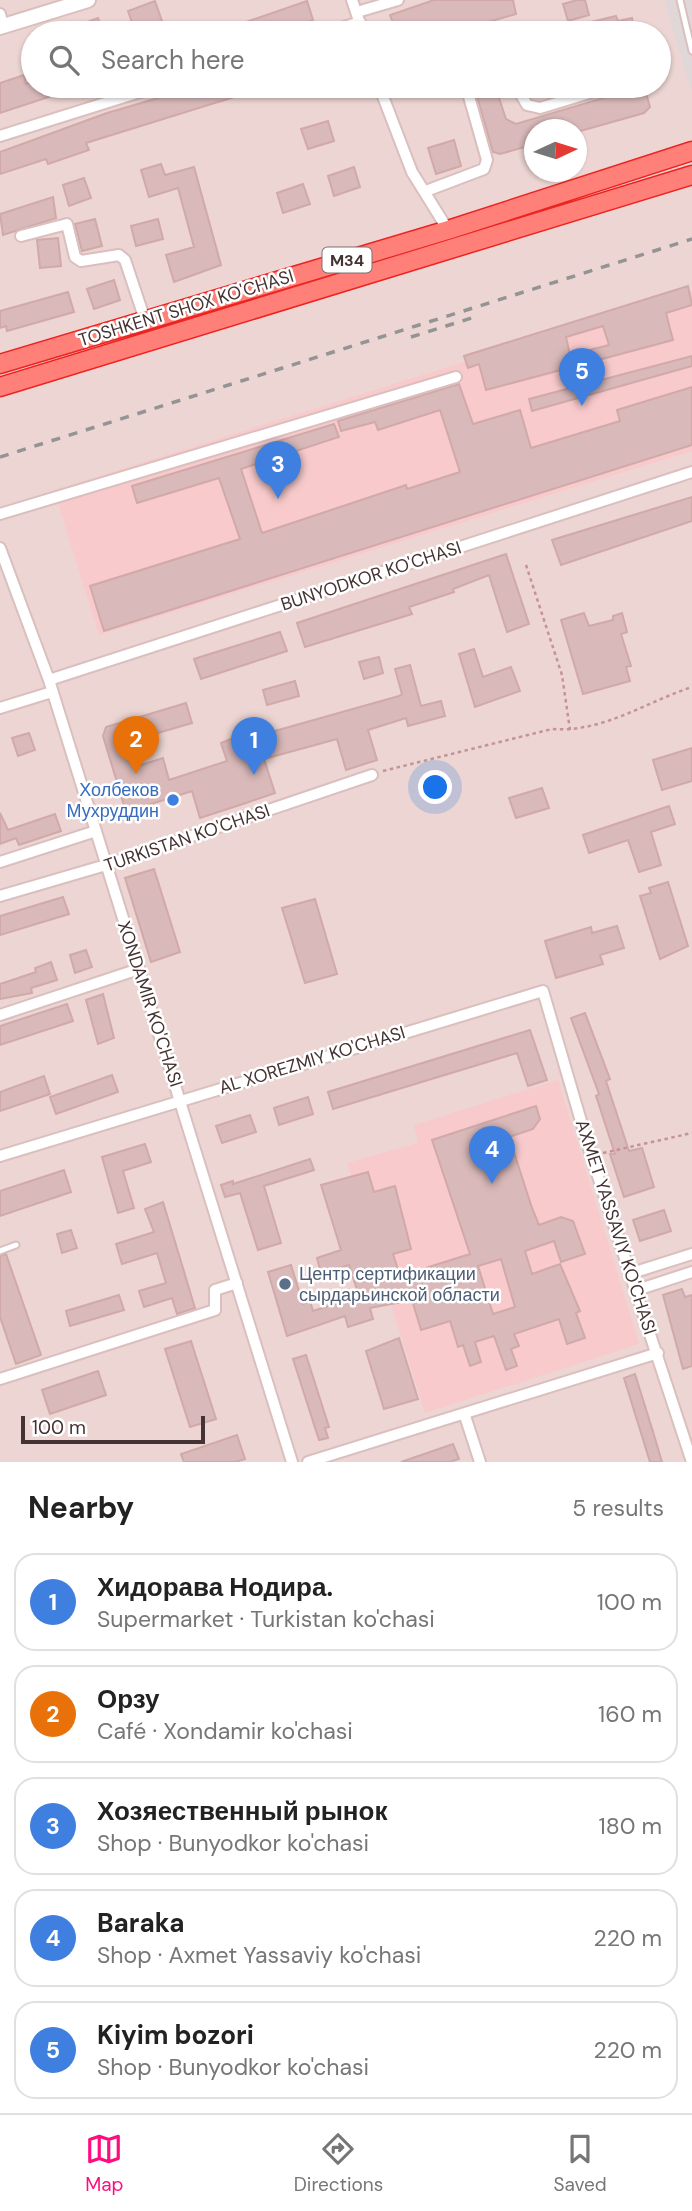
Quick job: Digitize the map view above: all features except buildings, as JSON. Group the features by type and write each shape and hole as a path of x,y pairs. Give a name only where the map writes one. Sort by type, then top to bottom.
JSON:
{"highway":[{"name":"TOSHKENT SHOX KO'CHASI","path":"0,364 448,230 692,151"},
{"name":"TOSHKENT SHOX KO'CHASI","path":"0,387 692,176"}],"street":[{"path":"1,22 88,0"},
{"path":"352,0 360,21"},
{"path":"362,21 398,0"},
{"path":"0,136 121,98"},
{"path":"384,98 412,172 448,230"},
{"path":"426,191 484,169 487,160 469,98"},
{"path":"523,98 527,105 540,108 573,98"},
{"path":"21,236 67,224 75,257 81,261 119,255 125,260 145,320"},
{"path":"0,514 456,377"},
{"name":"BUNYODKOR KO'CHASI","path":"49,680 692,472"},
{"name":"XONDAMIR KO'CHASI","path":"0,548 49,680 292,1462"},
{"path":"0,708 52,692"},
{"name":"TURKISTAN KO'CHASI","path":"0,897 106,865 372,775"},
{"name":"TURKISTAN KO'CHASI","path":"0,862 96,831"},
{"path":"0,1015 139,969"},
{"name":"AL XOREZMIY KO'CHASI","path":"0,1156 543,991"},
{"name":"AXMET YASSAVIY KO'CHASI","path":"543,991 592,1156 692,1462"},
{"path":"632,1273 692,1254"},
{"path":"637,1290 692,1272"},
{"path":"0,1379 215,1310 215,1290 237,1283"},
{"path":"308,1462 464,1416 658,1353"},
{"path":"464,1416 480,1462"}],"lane":[{"path":"680,0 692,51"},
{"path":"0,1251 16,1245"}],"path":[{"path":"526,565 562,675 570,731"},
{"path":"372,775 538,732 570,731 646,708 663,697 692,687"},
{"path":"592,1156 692,1133"}],"shaded area":[{"path":"0,0 692,0 692,1462 0,1462"},
{"path":"664,0 692,0 692,93 671,21"},
{"path":"692,291 692,451 99,635 54,490"},
{"path":"558,1080 639,1344 425,1413 347,1163 418,1143 414,1125"}],"railway":[{"path":"0,457 692,239"},
{"path":"411,337 478,316"}],"place":[{"name":"Kiyim bozori","path":"582,406"},
{"name":"Хозяественный рынок","path":"278,499"},
{"name":"Орзу","path":"136,774"},
{"name":"Хидорава Нодира.","path":"254,775"},
{"name":"Холбеков Мухруддин","path":"173,800"},
{"name":"Baraka","path":"492,1184"},
{"name":"Центр сертификации сырдарьинской области","path":"285,1284"}]}
